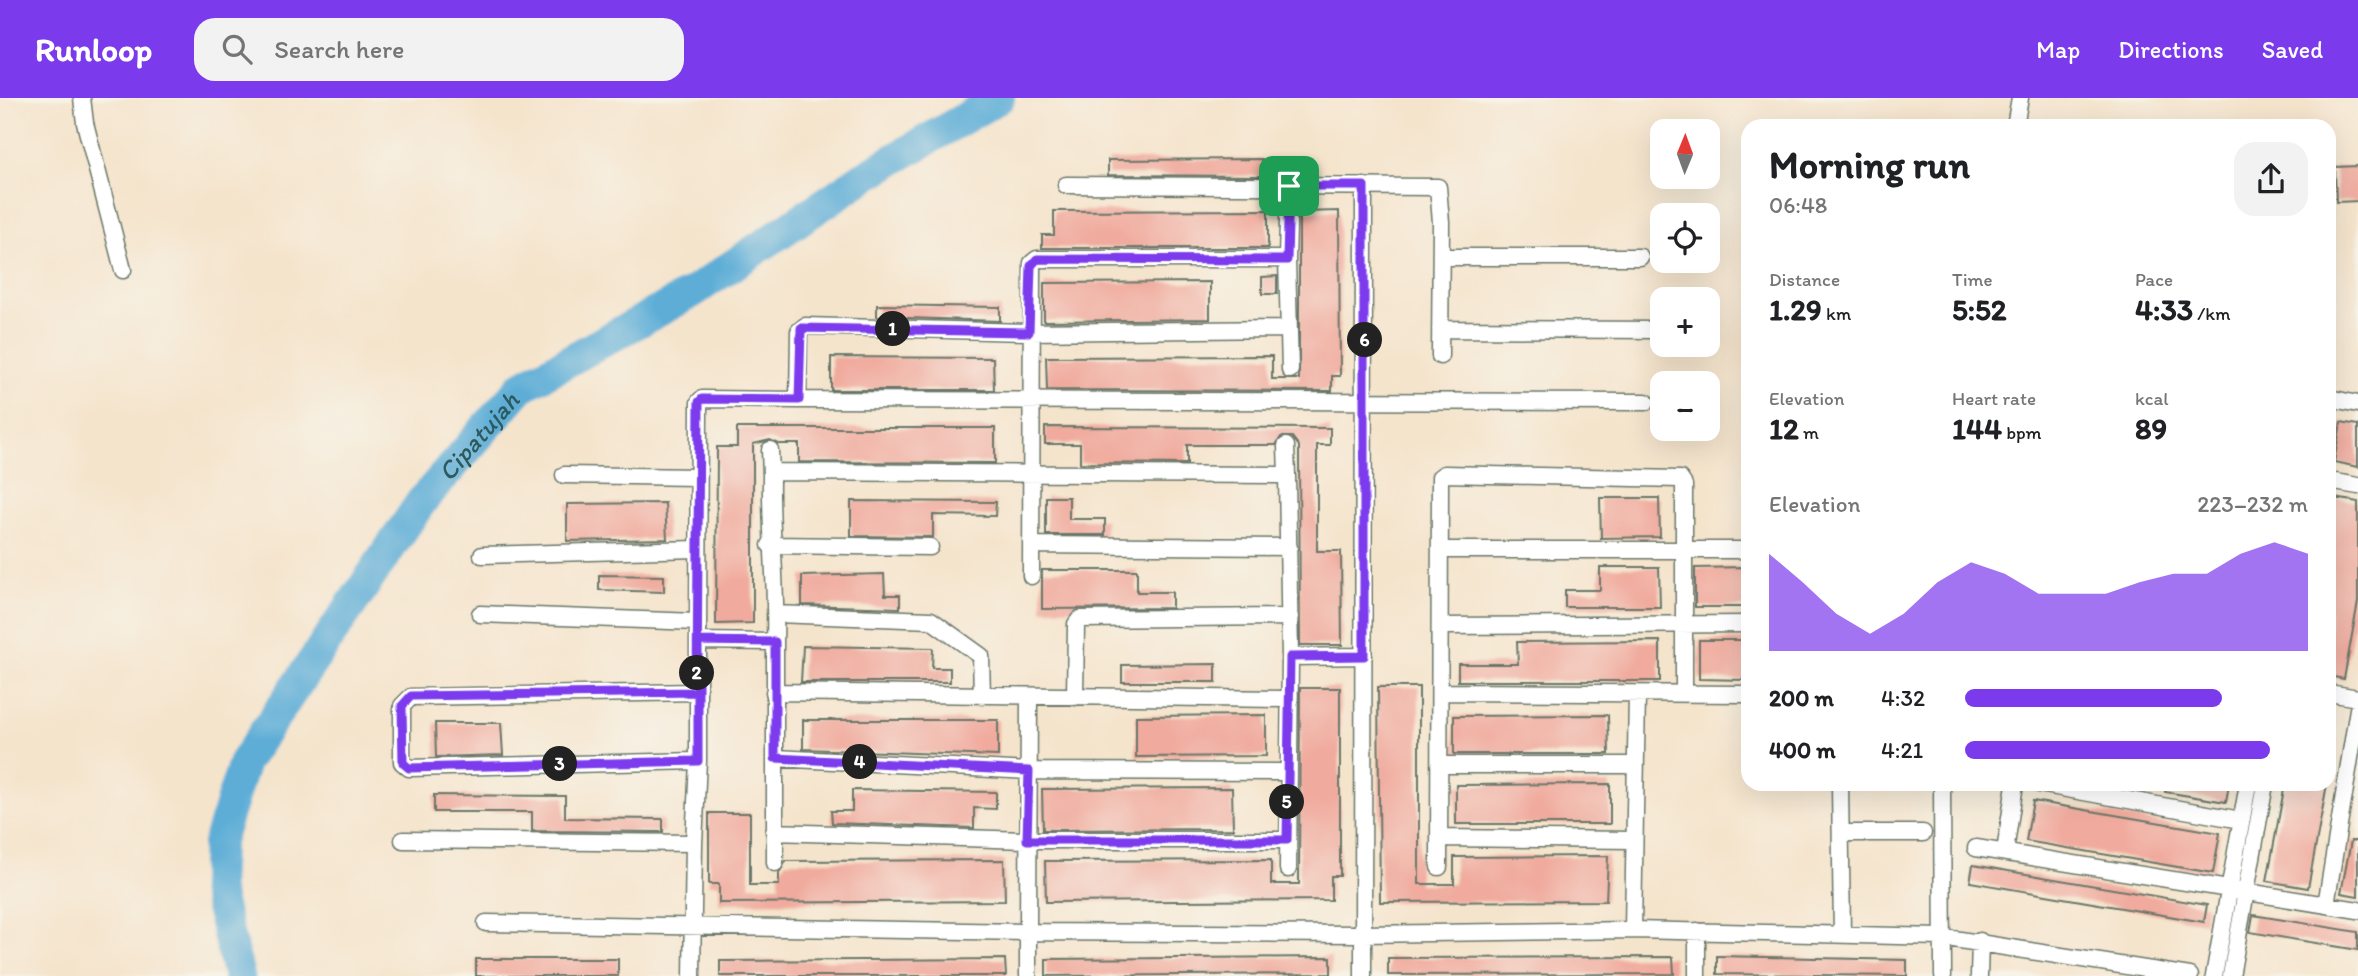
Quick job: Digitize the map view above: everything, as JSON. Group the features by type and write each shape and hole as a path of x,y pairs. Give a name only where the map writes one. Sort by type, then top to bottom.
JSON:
{"street":[{"path":"82,98 85,123 123,270"},
{"path":"2016,119 2020,98"},
{"path":"1066,185 1438,187 1441,257 1440,356"},
{"path":"1289,186 1287,260 1290,370"},
{"path":"1363,976 1364,186"},
{"path":"1441,257 1640,257"},
{"path":"1031,576 1031,266 1037,259 1287,260"},
{"path":"799,400 799,331 804,326 1029,332 1289,329"},
{"path":"1440,329 1650,330"},
{"path":"2336,399 2358,404"},
{"path":"692,976 698,761 697,477 701,400 1646,402"},
{"path":"1286,446 1290,617 1287,699 1288,869"},
{"path":"770,450 770,545 776,614 775,863"},
{"path":"771,475 776,472 1287,476"},
{"path":"1439,867 1440,477 1452,473 1677,477 1684,485 1684,694"},
{"path":"564,475 697,477"},
{"path":"2336,482 2358,486"},
{"path":"770,545 930,547"},
{"path":"1031,545 1289,547"},
{"path":"482,555 696,549"},
{"path":"1440,550 1741,550"},
{"path":"480,614 697,622"},
{"path":"776,614 931,620 981,656 982,696"},
{"path":"1075,697 1076,624 1080,619 1290,617"},
{"path":"1440,626 1741,624"},
{"path":"698,641 775,642"},
{"path":"1290,657 1364,656"},
{"path":"697,692 411,696 402,706 402,762 409,768 698,761"},
{"path":"774,692 1287,699"},
{"path":"1440,692 1741,694"},
{"path":"2336,694 2358,698"},
{"path":"1633,930 1637,695"},
{"path":"1028,976 1029,696"},
{"path":"2326,905 2358,709"},
{"path":"775,758 1029,771 1287,772"},
{"path":"1439,765 1635,765"},
{"path":"1840,791 1842,935"},
{"path":"1942,791 1943,976"},
{"path":"2005,852 2014,791"},
{"path":"2078,791 2241,820"},
{"path":"2214,976 2247,791"},
{"path":"2231,976 2264,791"},
{"path":"774,832 1027,840 1287,840"},
{"path":"1841,834 1923,833"},
{"path":"1439,838 1634,840"},
{"path":"403,840 694,842"},
{"path":"1976,848 2358,910"},
{"path":"486,923 1028,932 1363,934 1633,930 1941,937 2190,976"},
{"path":"1697,931 1697,976"},
{"path":"1979,976 1980,941"}],"building":[{"path":"1262,159 1262,176 1108,175 1108,160"},
{"path":"2358,166 2358,201 2336,202 2336,167"},
{"path":"1268,210 1268,248 1042,248 1042,235 1054,235 1054,211"},
{"path":"1339,211 1340,376 1332,376 1332,391 1047,390 1046,357 1272,356 1272,379 1299,379 1299,212"},
{"path":"1277,276 1277,294 1262,294 1262,277"},
{"path":"1210,282 1210,319 1044,321 1044,283"},
{"path":"877,305 1000,307 1000,321 877,317"},
{"path":"831,357 993,358 994,390 831,390"},
{"path":"2341,422 2358,425 2358,467 2336,462"},
{"path":"1045,427 1330,428 1330,445 1317,445 1317,551 1341,551 1342,645 1300,645 1299,446 1292,437 1281,437 1276,445 1187,445 1187,464 1080,463 1080,444 1045,444"},
{"path":"737,428 995,428 995,463 799,462 799,444 779,444 770,440 753,444 753,623 716,624 717,447 737,447"},
{"path":"1046,497 1069,497 1069,519 1105,519 1105,535 1046,535"},
{"path":"1600,498 1659,498 1660,537 1601,538"},
{"path":"2336,498 2358,502 2358,602 2344,679 2336,677"},
{"path":"851,501 996,502 995,516 933,515 933,537 851,536"},
{"path":"665,503 667,539 567,541 567,504"},
{"path":"1600,567 1659,567 1660,607 1565,607 1565,590 1600,590"},
{"path":"1741,567 1741,607 1695,607 1695,568"},
{"path":"1042,570 1137,570 1137,592 1172,592 1172,608 1042,609"},
{"path":"884,574 885,595 900,595 900,608 802,605 802,576"},
{"path":"599,575 664,576 664,592 599,590"},
{"path":"1699,640 1741,640 1741,680 1699,679"},
{"path":"1660,641 1660,681 1458,681 1458,664 1518,664 1517,642"},
{"path":"803,646 933,648 932,668 950,668 950,682 801,682"},
{"path":"1216,664 1216,682 1122,682 1122,665"},
{"path":"1378,687 1419,687 1419,884 1454,884 1454,857 1608,856 1606,901 1380,902"},
{"path":"1300,688 1340,688 1340,876 1331,876 1331,900 1046,902 1045,861 1271,860 1271,884 1299,884"},
{"path":"1266,715 1266,756 1136,757 1136,716"},
{"path":"1608,715 1609,754 1454,754 1454,716"},
{"path":"803,720 998,720 998,756 803,749"},
{"path":"435,723 501,723 503,755 436,757"},
{"path":"1610,784 1610,824 1456,824 1456,785"},
{"path":"1232,788 1233,829 1043,830 1042,789"},
{"path":"852,790 996,792 996,809 974,808 974,828 832,823 831,811 852,811"},
{"path":"2165,791 2228,791 2226,802"},
{"path":"2284,791 2326,791 2308,888 2267,881"},
{"path":"434,795 565,796 565,818 663,819 663,832 532,831 532,812 434,812"},
{"path":"2033,801 2220,833 2213,873 2026,841"},
{"path":"709,813 750,813 750,885 779,885 779,873 786,861 1004,860 1005,901 719,903 719,884 709,884"},
{"path":"2351,841 2358,841 2358,896 2341,893"},
{"path":"1973,865 2207,905 2204,922 1970,882"},
{"path":"2253,915 2358,932 2358,950 2250,932"},
{"path":"1717,956 1907,960 1907,976 1717,974"},
{"path":"1331,957 1331,974 1046,976 1046,959"},
{"path":"1673,957 1674,974 1388,975 1388,958"},
{"path":"476,959 618,959 618,976 476,976"},
{"path":"1005,959 1006,976 720,976 720,961"}],"waterway":[{"name":"Cipatujah","path":"239,976 216,888 218,844 244,762 422,501 521,387 693,292 865,176 999,98"}],"route":[{"path":"1289,186 1364,186 1364,656 1290,657 1287,699 1287,840 1027,840 1029,771 775,758 775,642 698,641 698,761 409,768 403,763 402,706 411,696 697,692 699,402 702,399 799,400 799,331 804,326 1029,332 1031,266 1037,259 1287,260 1289,186"}]}
